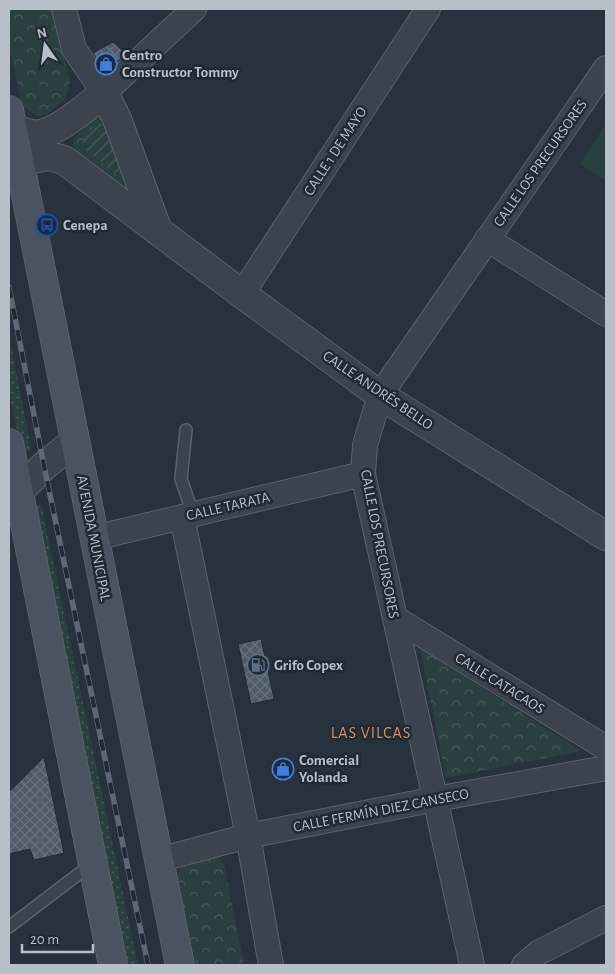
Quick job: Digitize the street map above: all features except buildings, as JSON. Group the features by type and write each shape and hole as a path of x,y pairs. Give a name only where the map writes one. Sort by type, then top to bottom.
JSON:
{"main road":[{"name":"AVENIDA MUNICIPAL","path":"11,119 14,163 75,441 180,965"},
{"path":"9,443 14,497 114,965"}],"street":[{"path":"64,9 74,49 104,94 117,119 158,231"},
{"path":"11,119 34,135 49,131 66,122 104,94 194,9"},
{"name":"CALLE 1 DE MAYO","path":"242,294 428,9"},
{"name":"CALLE LOS PRECURSORES","path":"472,965 362,474 365,445 380,395 606,68"},
{"name":"CALLE ANDRÉS BELLO","path":"14,163 49,156 64,160 380,395 606,536"},
{"path":"487,240 606,314"},
{"path":"14,497 44,466 75,441"},
{"name":"CALLE TARATA","path":"94,538 362,474"},
{"path":"188,515 271,965"},
{"name":"CALLE CATACAOS","path":"395,618 606,748"},
{"name":"CALLE FERMÍN DIEZ CANSECO","path":"158,860 248,836 436,798 606,768"},
{"path":"524,965 538,953 606,918"}],"lane":[{"path":"186,430 181,479 188,515"},
{"path":"9,927 93,863"}],"green space":[{"path":"9,9 51,9 70,81 65,99 47,114 37,116 22,106 9,45"},
{"path":"101,117 132,190 128,193 76,151 73,146 73,139 94,118"},
{"path":"98,123 101,123 105,129 122,177 120,178 84,148 83,141 85,137"},
{"path":"606,124 606,181 580,164"},
{"path":"9,335 31,448 22,457 9,391"},
{"path":"41,503 138,965 125,965 34,508"},
{"path":"420,648 581,751 446,778"},
{"path":"218,857 224,865 244,965 196,965 177,879 178,870 184,865"}],"railway":[{"path":"9,287 44,466 148,965"}],"place":[{"name":"Centro Constructor Tommy","path":"106,64"},
{"name":"Cenepa","path":"47,225"},
{"name":"Grifo Copex","path":"258,665"},
{"name":"Comercial Yolanda","path":"283,769"}],"district":[{"name":"LAS VILCAS","path":"371,732"}]}
